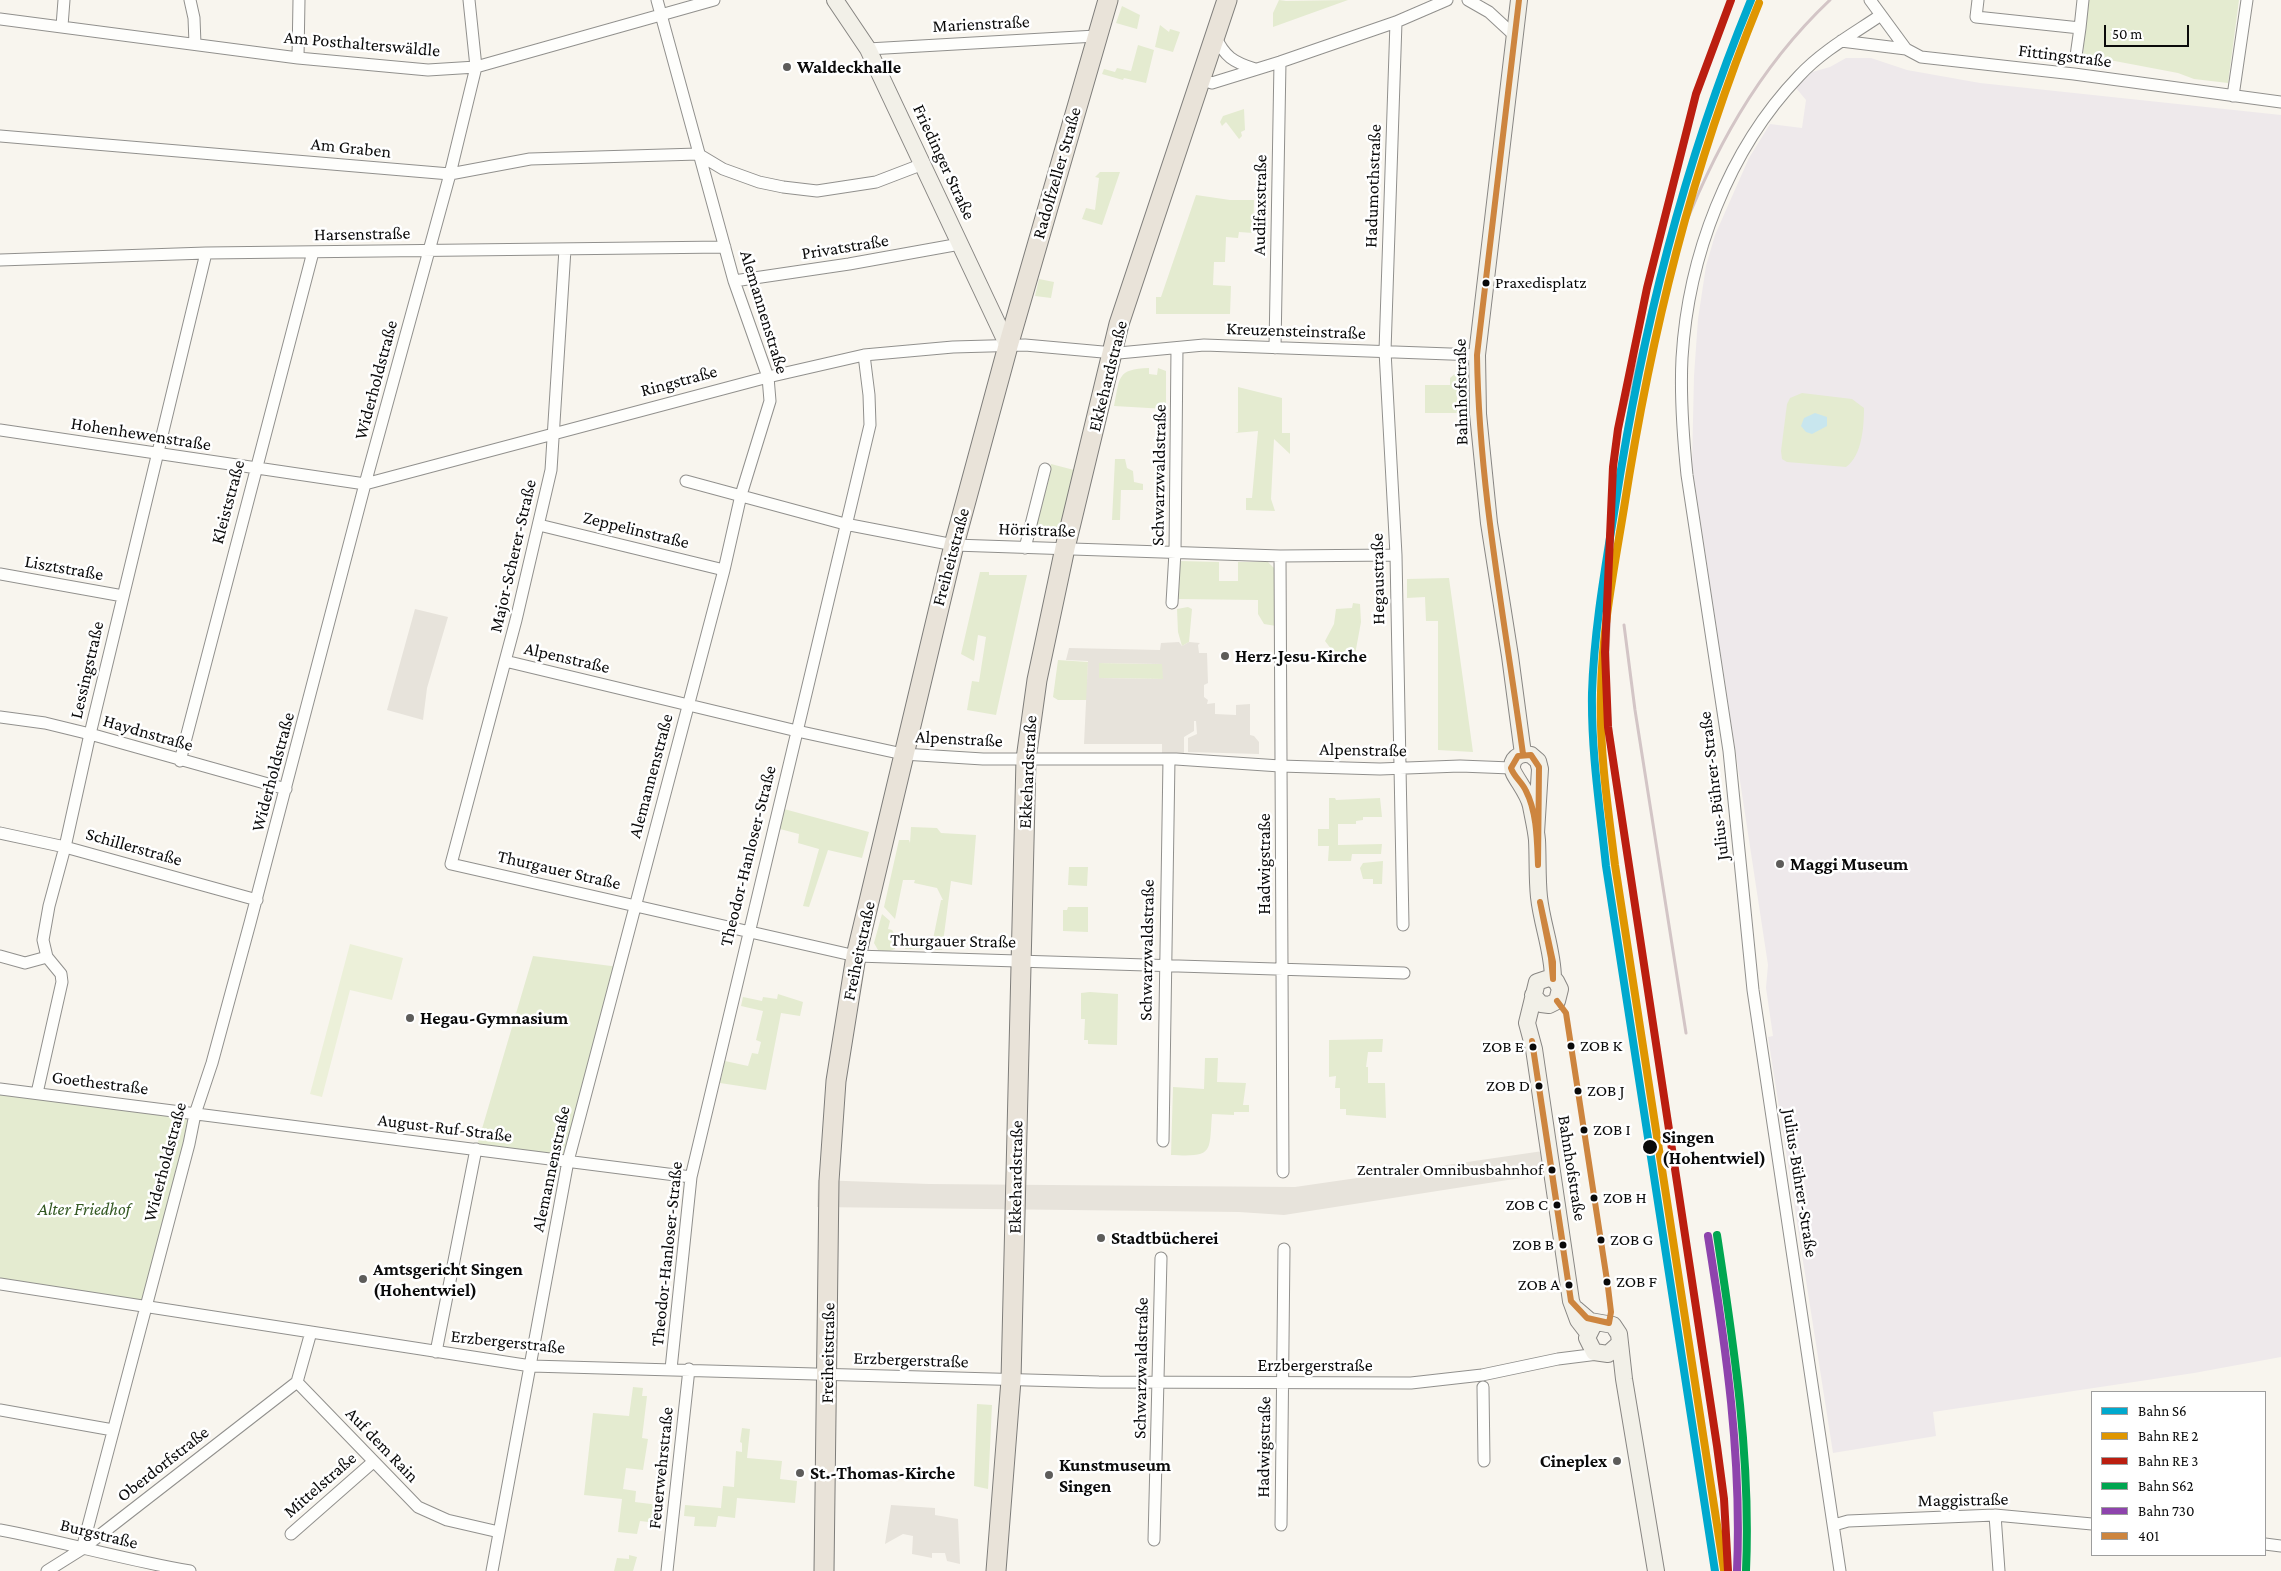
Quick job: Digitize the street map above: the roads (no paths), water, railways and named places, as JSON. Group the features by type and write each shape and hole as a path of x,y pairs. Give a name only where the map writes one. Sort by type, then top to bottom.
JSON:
{"main road":[{"name":"Radolfzeller Straße","path":"1008,346 1096,36 1108,0"},
{"name":"Ekkehardstraße","path":"996,1571 1011,1380 1026,759 1033,700 1065,548 1120,324 1199,80 1227,0"},
{"name":"Freiheitstraße","path":"824,1571 831,1152 836,1080 856,956 903,754 954,545 1008,346"}],"street":[{"path":"62,26 64,0"},
{"path":"190,0 194,18 195,44"},
{"path":"298,58 299,0"},
{"name":"Widerholdstraße","path":"82,1549 189,1144 195,1114 212,1064 257,900 365,484 450,174 476,67 469,0"},
{"name":"Alemannenstraße","path":"492,1571 568,1161 724,570 741,495 770,401 768,376 734,281 657,0"},
{"name":"Am Posthalterswäldle","path":"0,19 298,58 428,70 476,67 714,0"},
{"name":"Friedinger Straße","path":"835,0 868,49 1008,346"},
{"path":"1199,80 1212,83 1280,62 1396,22 1447,0"},
{"path":"1468,0 1489,12 1515,36"},
{"name":"Bahnhofstraße","path":"1519,0 1477,355 1478,414 1489,523 1523,754"},
{"path":"1870,0 1906,49"},
{"path":"1978,0 1976,17 2080,28"},
{"path":"2076,56 2083,0"},
{"path":"2233,96 2247,0"},
{"name":"Julius-Bührer-Straße","path":"1840,1571 1753,990 1729,751 1687,476 1681,404 1682,357 1697,265 1724,190 1744,151 1766,114 1799,76 1818,58 1881,15"},
{"name":"Hadumothstraße","path":"1386,351 1396,22"},
{"name":"Marienstraße","path":"868,49 1096,36"},
{"path":"1215,36 1222,51 1238,64 1255,69"},
{"path":"1841,41 1906,49"},
{"name":"Fittingstraße","path":"1906,49 1921,57 2074,74 2281,102"},
{"name":"Audifaxstraße","path":"1274,348 1280,62"},
{"name":"Am Graben","path":"0,136 450,174 530,159 698,154"},
{"path":"698,154 723,169 773,185 799,190 837,189 876,182 923,164"},
{"name":"Privatstraße","path":"734,281 849,264 960,244"},
{"name":"Harsenstraße","path":"0,260 206,253 725,247"},
{"name":"Major-Scherer-Straße","path":"451,864 505,661 551,470 555,432 565,249"},
{"name":"Kleiststraße","path":"180,761 313,252"},
{"name":"Lessingstraße","path":"37,1093 62,982 61,974 47,956 43,940 49,906 66,847 90,734 206,253"},
{"path":"990,309 1003,312 1019,307"},
{"name":"Kreuzensteinstraße","path":"1114,353 1204,345 1477,355"},
{"name":"Ringstraße","path":"365,484 768,376 864,355 953,347 1008,346 1057,347 1114,353"},
{"name":"Schwarzwaldstraße","path":"1172,603 1175,552 1177,348"},
{"name":"Hegaustraße","path":"1386,351 1396,555 1402,925"},
{"name":"Theodor-Hanloser-Straße","path":"671,1368 691,1177 870,425 869,395 864,355"},
{"name":"Hohenhewenstraße","path":"0,430 365,484"},
{"path":"1025,548 1045,469"},
{"name":"Höristraße","path":"686,481 845,524 954,545 1280,556 1396,555"},
{"name":"Zeppelinstraße","path":"539,525 724,570"},
{"name":"Hadwigstraße","path":"1280,556 1283,1172"},
{"name":"Lisztstraße","path":"0,574 123,596"},
{"name":"Alpenstraße","path":"505,661 797,731 903,754 1026,759 1169,759 1280,766 1400,768 1460,766 1516,775"},
{"name":"Haydnstraße","path":"0,717 90,734 180,761 286,789"},
{"path":"1536,834 1539,812 1538,761 1531,755 1523,754 1514,759 1516,775 1527,792 1536,834 1539,898 1553,962 1553,979"},
{"name":"Schwarzwaldstraße","path":"1163,1141 1169,759"},
{"path":"1516,775 1533,780 1539,774"},
{"name":"Schillerstraße","path":"0,833 66,847 257,900"},
{"name":"Thurgauer Straße","path":"451,864 856,956 1404,973"},
{"path":"0,956 25,962 47,956"},
{"path":"1544,978 1553,979 1559,985 1560,993 1557,1001 1539,1000 1537,982 1544,978"},
{"name":"Bahnhofstraße","path":"1539,1000 1527,1023 1532,1041 1571,1301 1578,1320 1591,1331"},
{"name":"Goethestraße","path":"0,1089 195,1114"},
{"name":"August-Ruf-Straße","path":"195,1114 691,1177"},
{"path":"436,1352 476,1149"},
{"name":"Hadwigstraße","path":"1281,1525 1284,1249"},
{"name":"Schwarzwaldstraße","path":"1154,1540 1161,1258"},
{"name":"Erzbergerstraße","path":"0,1284 531,1366 671,1368 828,1375 1159,1383 1411,1383 1482,1375 1558,1359 1601,1354"},
{"name":"Bahnhofstraße","path":"1591,1331 1613,1325 1619,1334 1624,1379 1656,1571"},
{"name":"Bahnhofstraße","path":"1591,1331 1590,1348 1601,1354 1624,1379"},
{"name":"Erzbergerstraße","path":"1558,1359 1578,1347 1591,1331"},
{"path":"298,1382 311,1332"},
{"path":"1601,1354 1613,1352 1619,1344"},
{"name":"Feuerwehrstraße","path":"667,1571 689,1369"},
{"name":"Auf dem Rain","path":"298,1382 418,1507 447,1520 499,1532"},
{"name":"Oberdorfstraße","path":"47,1571 82,1549 298,1382"},
{"path":"1483,1387 1484,1461"},
{"path":"0,1410 113,1430"},
{"name":"Mittelstraße","path":"291,1534 373,1462"},
{"path":"1996,1515 1999,1571"},
{"name":"Maggistraße","path":"1834,1525 1848,1521 1996,1515 2091,1524"},
{"name":"Burgstraße","path":"0,1530 52,1540 131,1561 190,1571"},
{"path":"2266,1544 2281,1546"}],"water":[{"path":"1815,413 1827,417 1827,426 1812,434 1806,432 1801,426 1804,418"}],"railway":[{"path":"1677,246 1705,178 1739,114 1780,54 1830,0"},
{"path":"1620,426 1645,335"},
{"path":"1613,522 1607,682 1612,743 1687,1237"},
{"path":"1624,625 1635,710 1686,1033"}],"rail line":[{"name":"S6","path":"1715,1571 1606,866 1594,758 1592,693 1593,669 1607,553 1626,441 1652,313 1685,187 1705,124 1751,0"},
{"name":"S62","path":"1717,1235 1735,1360 1744,1444 1747,1528 1746,1571"},
{"name":"730","path":"1708,1236 1721,1320 1735,1445 1738,1529 1737,1571"}],"place":[{"name":"Waldeckhalle","path":"787,67"},
{"name":"Praxedisplatz","path":"1486,283"},
{"name":"Herz-Jesu-Kirche","path":"1225,656"},
{"name":"Maggi Museum","path":"1780,864"},
{"name":"Hegau-Gymnasium","path":"410,1018"},
{"name":"ZOB K","path":"1571,1046"},
{"name":"ZOB E","path":"1533,1047"},
{"name":"ZOB D","path":"1539,1086"},
{"name":"ZOB J","path":"1578,1091"},
{"name":"ZOB I","path":"1584,1130"},
{"name":"Singen (Hohentwiel)","path":"1650,1147"},
{"name":"Zentraler Omnibusbahnhof","path":"1552,1170"},
{"name":"ZOB H","path":"1594,1198"},
{"name":"ZOB C","path":"1557,1205"},
{"name":"Stadtbücherei","path":"1101,1238"},
{"name":"ZOB G","path":"1601,1240"},
{"name":"ZOB B","path":"1563,1245"},
{"name":"Amtsgericht Singen (Hohentwiel)","path":"363,1279"},
{"name":"ZOB F","path":"1607,1282"},
{"name":"ZOB A","path":"1569,1285"},
{"name":"Cineplex","path":"1617,1461"},
{"name":"St.-Thomas-Kirche","path":"800,1473"},
{"name":"Kunstmuseum Singen","path":"1049,1475"}],"park label":[{"name":"Alter Friedhof","path":"84,1209"}]}
